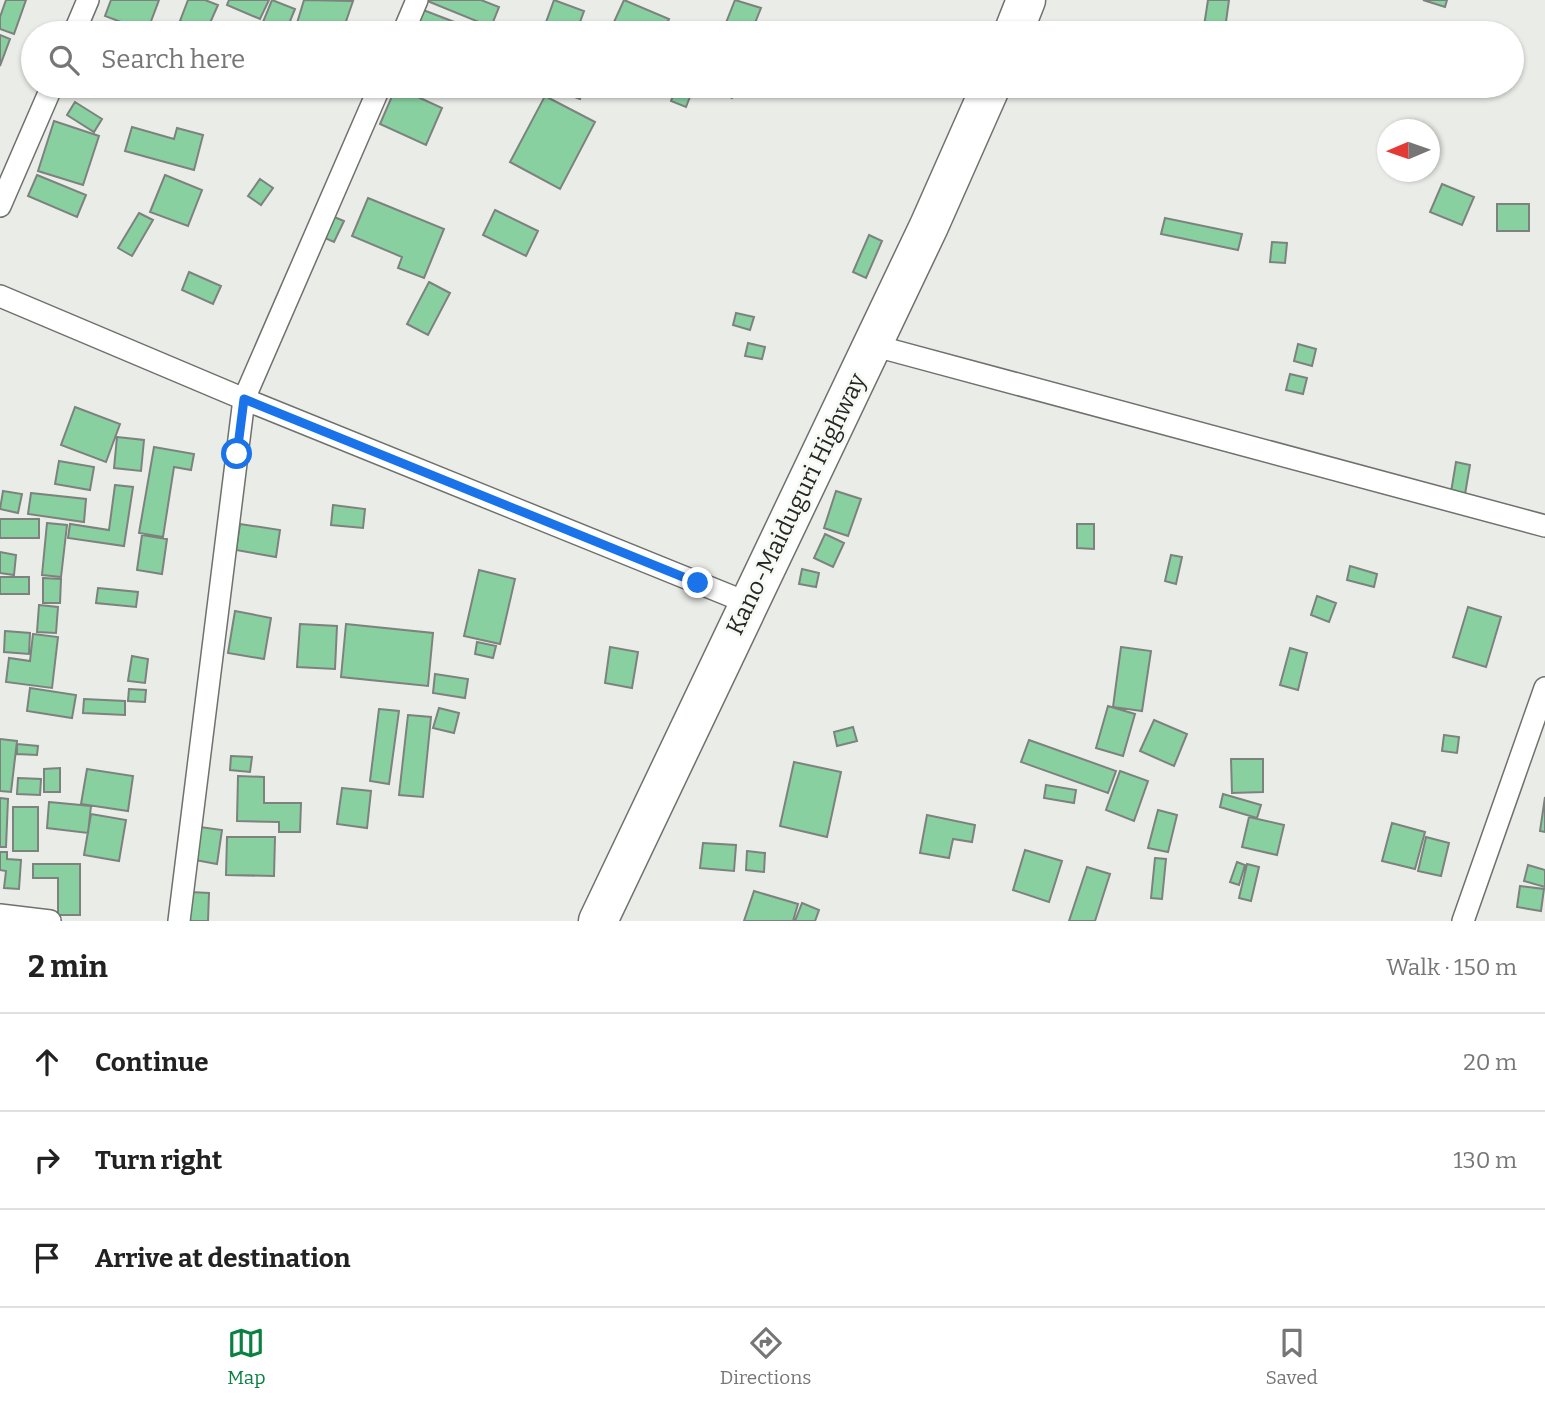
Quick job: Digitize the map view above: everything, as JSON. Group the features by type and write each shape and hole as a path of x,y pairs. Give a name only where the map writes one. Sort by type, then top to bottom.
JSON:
{"highway":[{"path":"1018,21 1026,0"},
{"name":"Kano-Maiduguri Highway","path":"598,921 872,345 985,98"}],"street":[{"path":"79,21 88,0"},
{"path":"408,21 418,0"},
{"path":"0,206 47,98"},
{"path":"179,921 244,399 375,98"},
{"path":"0,296 244,399 748,603"},
{"path":"872,345 1545,526"},
{"path":"1463,921 1545,688"},
{"path":"0,915 50,921"}],"building":[{"path":"6,0 26,0 14,34 0,29 0,17"},
{"path":"111,0 159,0 151,21 118,21 105,16"},
{"path":"188,0 205,0 218,5 211,21 180,21"},
{"path":"229,0 269,0 260,19 227,5"},
{"path":"272,0 295,9 290,21 263,21"},
{"path":"304,0 353,1 346,21 298,21"},
{"path":"425,0 481,0 499,7 493,21 476,21"},
{"path":"554,0 584,11 580,21 546,21"},
{"path":"624,0 669,19 668,21 614,21"},
{"path":"735,0 761,8 756,21 727,21"},
{"path":"1208,0 1229,0 1226,21 1205,21"},
{"path":"1423,0 1447,0 1445,7"},
{"path":"418,8 452,21 413,21"},
{"path":"0,35 10,39 0,66"},
{"path":"391,98 420,98 442,108 426,145 380,124"},
{"path":"544,98 595,122 560,189 510,162"},
{"path":"672,98 690,98 686,107 671,101"},
{"path":"75,102 102,119 94,132 67,115"},
{"path":"54,121 99,136 83,185 38,171"},
{"path":"132,127 174,139 177,128 203,135 194,170 125,151"},
{"path":"37,175 86,195 77,217 28,196"},
{"path":"165,175 202,190 188,226 150,212"},
{"path":"260,179 273,188 261,205 248,196"},
{"path":"1442,184 1474,197 1462,225 1430,212"},
{"path":"368,198 444,229 424,278 398,268 402,257 352,236"},
{"path":"1497,204 1529,204 1529,231 1497,231"},
{"path":"495,210 538,231 526,256 483,235"},
{"path":"139,213 153,220 132,256 118,248"},
{"path":"327,214 344,221 334,242 318,235"},
{"path":"1165,218 1242,234 1238,250 1161,234"},
{"path":"869,235 882,241 866,278 853,272"},
{"path":"1272,242 1287,243 1285,263 1270,262"},
{"path":"189,272 221,286 213,304 182,290"},
{"path":"429,282 450,293 428,335 407,324"},
{"path":"736,313 754,317 750,330 733,325"},
{"path":"748,343 765,347 762,359 745,356"},
{"path":"1298,344 1316,349 1312,366 1294,361"},
{"path":"1290,374 1307,378 1303,394 1286,390"},
{"path":"75,407 120,424 106,462 61,445"},
{"path":"117,437 144,440 141,471 114,468"},
{"path":"154,447 194,454 191,470 174,467 163,537 139,533"},
{"path":"59,461 94,467 90,490 55,484"},
{"path":"1456,462 1470,465 1464,500 1450,498"},
{"path":"115,485 133,487 124,546 68,538 70,524 109,530"},
{"path":"3,491 22,494 18,513 0,509"},
{"path":"836,491 861,499 848,536 824,528"},
{"path":"31,493 86,499 84,522 28,514"},
{"path":"333,505 365,509 363,528 331,525"},
{"path":"0,519 39,519 39,538 0,538"},
{"path":"47,523 67,525 61,577 42,575"},
{"path":"240,524 280,530 276,557 236,550"},
{"path":"1077,524 1094,524 1094,549 1077,548"},
{"path":"825,534 844,543 833,567 814,558"},
{"path":"142,535 167,539 162,574 137,570"},
{"path":"0,552 16,555 14,575 0,573"},
{"path":"1171,555 1182,557 1176,584 1165,581"},
{"path":"1350,566 1377,574 1374,587 1347,580"},
{"path":"802,569 819,573 816,587 799,584"},
{"path":"479,570 515,579 500,644 464,636"},
{"path":"0,577 29,577 29,594 0,594"},
{"path":"43,578 61,579 60,603 43,603"},
{"path":"98,588 138,592 136,607 96,603"},
{"path":"1317,596 1336,603 1329,622 1311,615"},
{"path":"39,605 58,607 56,633 37,632"},
{"path":"1468,607 1501,617 1486,667 1453,657"},
{"path":"235,611 271,618 264,659 228,653"},
{"path":"300,624 337,626 335,669 297,667"},
{"path":"346,624 433,633 428,686 341,677"},
{"path":"5,631 30,633 29,654 4,652"},
{"path":"33,634 58,637 52,688 6,682 9,658 30,661"},
{"path":"477,642 496,646 493,658 475,654"},
{"path":"610,647 638,652 632,688 605,683"},
{"path":"1121,647 1151,651 1142,711 1113,707"},
{"path":"1290,648 1307,653 1298,690 1280,685"},
{"path":"132,656 148,659 145,683 128,681"},
{"path":"435,674 468,679 465,698 433,693"},
{"path":"30,688 76,695 72,718 27,711"},
{"path":"129,689 146,690 145,702 128,701"},
{"path":"84,699 125,701 125,715 83,713"},
{"path":"1108,706 1135,714 1123,756 1096,748"},
{"path":"439,708 459,713 454,733 433,728"},
{"path":"379,709 399,711 389,784 370,781"},
{"path":"408,715 431,717 423,797 399,795"},
{"path":"1154,720 1187,734 1174,766 1140,751"},
{"path":"853,727 857,741 837,746 834,732"},
{"path":"1444,735 1459,737 1457,753 1442,751"},
{"path":"0,739 17,741 11,792 0,791"},
{"path":"1029,740 1116,771 1108,793 1021,762"},
{"path":"17,744 38,746 37,755 17,754"},
{"path":"231,756 252,757 250,772 230,770"},
{"path":"1231,759 1263,759 1263,792 1232,793"},
{"path":"794,762 841,772 827,837 780,826"},
{"path":"60,768 60,792 44,792 44,769"},
{"path":"87,769 133,776 128,811 81,804"},
{"path":"1120,771 1148,781 1134,821 1106,810"},
{"path":"238,776 264,777 264,803 301,803 300,832 279,832 279,822 237,821"},
{"path":"18,778 41,779 40,795 17,794"},
{"path":"1046,785 1076,790 1074,803 1044,798"},
{"path":"342,788 371,791 367,828 337,824"},
{"path":"1223,794 1261,805 1257,818 1220,807"},
{"path":"1545,797 1545,832 1540,831"},
{"path":"0,798 8,799 6,847 0,847"},
{"path":"49,802 91,806 88,833 47,828"},
{"path":"13,807 38,807 38,851 13,851"},
{"path":"1158,810 1177,815 1168,852 1148,848"},
{"path":"91,814 126,820 119,861 84,855"},
{"path":"927,815 975,825 972,842 953,839 949,858 920,853"},
{"path":"1249,817 1284,825 1277,855 1242,847"},
{"path":"1392,823 1425,832 1415,869 1382,861"},
{"path":"200,827 222,830 217,864 195,860"},
{"path":"227,837 275,837 274,876 226,875"},
{"path":"1426,837 1449,843 1441,876 1418,871"},
{"path":"703,843 736,845 734,871 700,868"},
{"path":"1025,850 1062,861 1049,902 1013,890"},
{"path":"747,851 765,853 764,872 746,870"},
{"path":"0,852 7,852 7,859 21,860 19,889 4,888 6,871 0,870"},
{"path":"1155,858 1166,859 1162,899 1151,898"},
{"path":"1237,862 1245,865 1239,885 1230,882"},
{"path":"33,864 80,864 80,915 58,915 58,878 33,878"},
{"path":"1247,864 1259,867 1251,901 1239,898"},
{"path":"1528,865 1545,870 1545,887 1524,881"},
{"path":"1087,867 1110,874 1095,921 1069,921"},
{"path":"1520,886 1544,889 1541,911 1517,907"},
{"path":"754,891 798,904 793,921 744,921"},
{"path":"190,892 209,893 208,921 189,921"},
{"path":"802,903 819,910 815,921 795,921"}],"route":[{"path":"237,454 244,399 698,583"}]}
